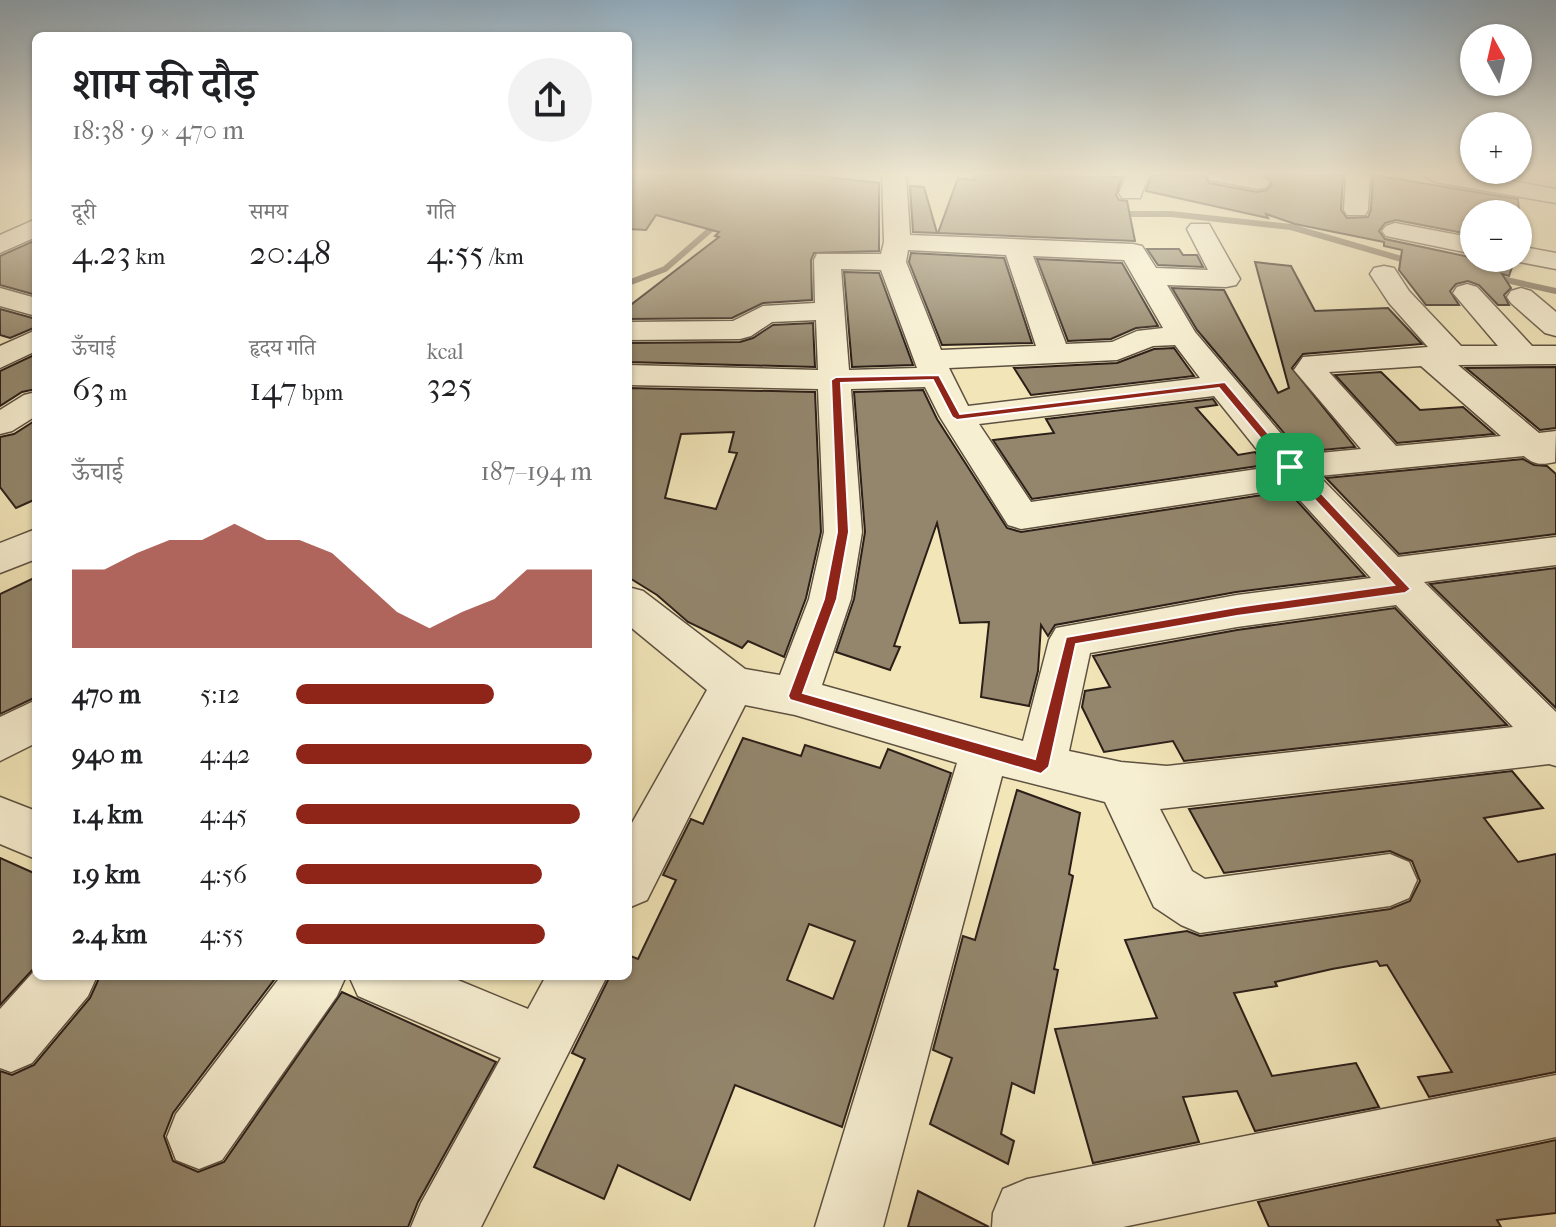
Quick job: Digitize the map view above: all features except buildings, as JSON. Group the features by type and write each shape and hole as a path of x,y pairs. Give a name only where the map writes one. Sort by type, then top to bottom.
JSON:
{"street":[{"path":"0,245 25,232"},
{"path":"895,232 895,252 933,368 957,417 1021,516 1386,456 1547,450"},
{"path":"1146,276 1226,279 1202,232"},
{"path":"1402,232 1460,243"},
{"path":"1016,245 1054,353"},
{"path":"795,696 830,599 843,532 827,260 895,252 1016,245 1133,252 1183,336 1295,471 1399,580 1548,726"},
{"path":"1532,257 1556,261"},
{"path":"1384,274 1440,356 1547,450"},
{"path":"2,297 32,282"},
{"path":"1467,293 1523,355"},
{"path":"2,297 32,306"},
{"path":"1521,297 1556,327"},
{"path":"632,331 740,330 763,315 831,311"},
{"path":"632,375 836,380 1054,353 1117,351 1148,337 1183,336"},
{"path":"0,359 32,341"},
{"path":"1386,456 1310,370 1314,364 1440,356 1556,355"},
{"path":"957,417 1222,385"},
{"path":"0,424 32,404"},
{"path":"0,559 32,545"},
{"path":"1041,767 1071,640 1556,551"},
{"path":"632,605 733,685 795,696 984,753 1121,784 1167,788 1548,726"},
{"path":"632,874 733,685"},
{"path":"0,741 32,721"},
{"path":"849,1227 984,753"},
{"path":"1121,784 1173,889 1200,906 1390,880"},
{"path":"11,1042 65,980"},
{"path":"199,1137 314,980"},
{"path":"388,980 541,1044"},
{"path":"445,1227 576,980"},
{"path":"1026,1227 1027,1213 1556,1106"}],"waterway":[{"path":"632,281 665,269 707,232"},
{"path":"1309,232 1412,262"},
{"path":"1497,278 1556,291"}],"route":[{"path":"936,377 957,417 1222,385 1290,467 1405,589 1237,611 1071,640 1041,767 795,696 830,599 843,532 836,380 936,377"}]}
